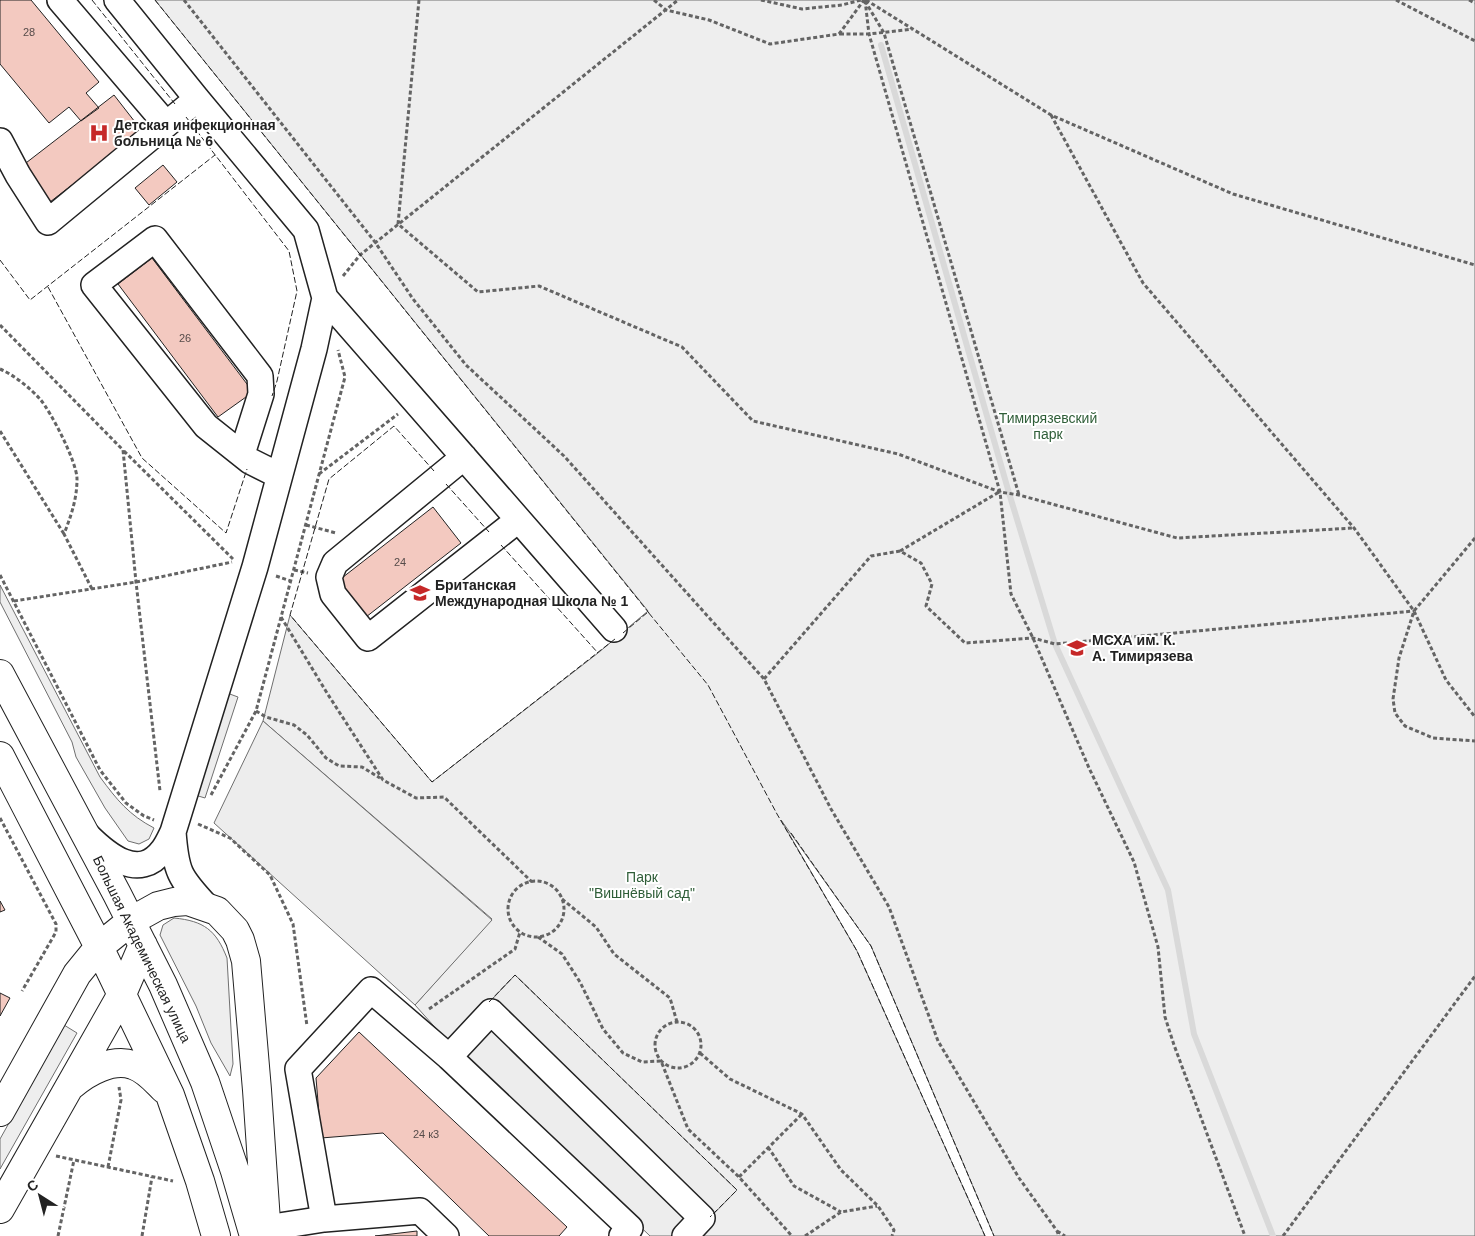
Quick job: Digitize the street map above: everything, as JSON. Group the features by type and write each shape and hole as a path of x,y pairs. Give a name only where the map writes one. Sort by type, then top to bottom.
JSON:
{"main road":[{"name":"Большая Академическая улица","path":"0,674 163,985 205,1082 235,1171 262,1233"},
{"path":"0,756 99,947 170,1095 200,1181 216,1236"},
{"path":"0,1209 122,994 137,933 158,906 188,901 217,911 235,930 246,961 257,1090 262,1233"},
{"path":"0,1112 77,974 99,947 137,933"},
{"path":"69,1087 83,1075 100,1067 133,1064 151,1074 170,1095"}],"street":[{"path":"60,0 166,124"},
{"path":"117,0 306,230 325,298 614,629"},
{"path":"0,141 18,175 48,222 197,99"},
{"path":"242,454 261,394 260,376 156,239 94,285 206,426 250,461 278,475"},
{"path":"82,829 100,847 118,860 133,865 144,864 154,859 164,849 168,827 255,567 278,475 314,349 325,298"},
{"path":"464,458 335,563 329,577 333,594 368,638 518,520"},
{"path":"168,827 179,872 186,886 206,906"},
{"path":"324,1219 298,1068 371,990 449,1057 631,1233"},
{"path":"449,1057 491,1012 702,1218 685,1236"},
{"path":"262,1233 324,1219 420,1211 446,1236"}],"path":[{"path":"184,0 375,242 413,299 466,364 564,456 764,678 831,808 889,907 938,1041 1019,1178 1057,1231 1065,1236"},
{"path":"398,224 419,0"},
{"path":"654,0 666,10 709,20 770,44 839,34 884,33 913,29"},
{"path":"325,298 360,255 375,242 678,0"},
{"path":"761,0 802,9 864,0 1051,115 1233,194 1475,265"},
{"path":"839,34 864,0"},
{"path":"864,0 884,33 1019,494"},
{"path":"864,0 869,34 1000,492 1011,594 1033,638 1089,768 1134,862 1158,946 1165,1017 1245,1236"},
{"path":"1396,0 1475,41"},
{"path":"1470,0 1475,3"},
{"path":"1051,115 1143,283 1354,528 1414,611 1446,680 1475,717"},
{"path":"398,224 478,292 539,286 682,347 753,421 898,454 1000,492 1019,494 1177,538 1354,528"},
{"path":"0,325 235,561 136,582 14,601"},
{"path":"208,799 256,711 345,377 336,342"},
{"path":"0,370 8,373 40,400 65,441 77,477 74,510 64,534"},
{"path":"319,474 414,401"},
{"path":"0,431 64,534 92,589"},
{"path":"123,450 136,582 161,795"},
{"path":"764,678 871,556 900,552 1000,492"},
{"path":"1475,538 1414,611 1399,658 1393,699 1395,713 1405,726 1433,738 1475,741"},
{"path":"900,552 921,563 932,584 926,606 965,643 1033,638 1055,644 1414,611"},
{"path":"0,575 100,770 126,803 144,816 168,827 196,822 230,838 270,875 293,924 311,1055"},
{"path":"281,617 383,780"},
{"path":"256,711 266,717 294,725 308,736 326,758 340,766 362,767 416,798 444,797 532,882"},
{"path":"0,818 56,924 56,932 22,991"},
{"path":"562,898 564,906 560,924 547,935 538,937 528,936 520,932 509,917 508,908 516,890 532,882 550,885 562,898 596,927 614,954 670,998 677,1022"},
{"path":"410,1022 514,948 520,932"},
{"path":"538,937 562,954 580,982 603,1030 623,1053 642,1062 661,1061 667,1066 683,1068 690,1065 700,1053 701,1045 697,1031 691,1026 677,1022 664,1027 656,1039 655,1046 657,1054 661,1061 688,1129 739,1177 792,1236"},
{"path":"1283,1236 1475,976"},
{"path":"700,1053 730,1080 802,1114 841,1170 878,1206 894,1230 892,1236"},
{"path":"108,1167 121,1100 118,1083"},
{"path":"739,1177 802,1114"},
{"path":"768,1147 794,1186 841,1212"},
{"path":"51,1155 173,1181"},
{"path":"58,1236 74,1160"},
{"path":"142,1236 152,1177"},
{"path":"805,1236 841,1212 878,1206"},
{"path":"1057,1231 1058,1236"}],"green space":[{"name":"Тимирязевский парк","path":"155,0 1475,0 1475,1236 994,1236 871,946 781,820 857,951 985,1236 692,1236 736,1190 515,975 450,1044 415,1005 492,919 263,721 290,615 432,782 598,653 648,611"},
{"path":"0,585 100,777 124,806 137,818 154,828 149,839 139,844 128,841 105,808 76,757 72,742 0,602"},
{"path":"174,918 184,919 208,929 218,940 227,958 233,1064 230,1076 211,1043 196,1006 160,935 163,925"},
{"path":"64,1025 77,1033 0,1169 0,1139"}],"shaded area":[{"path":"227,693 238,697 205,798 195,795"},
{"path":"263,721 492,920 415,1005 214,823"},
{"path":"515,975 737,1190 692,1236 650,1236 450,1044"}],"building":[{"path":"0,0 31,0 99,82 86,93 99,108 81,121 69,107 49,123 0,64"},
{"path":"114,95 142,131 50,202 22,166"},
{"path":"163,165 177,182 149,205 135,188"},
{"path":"152,258 253,392 218,417 118,284"},
{"path":"433,507 461,543 366,617 338,581"},
{"path":"0,901 5,910 0,912"},
{"path":"0,993 10,998 0,1016"},
{"path":"359,1032 567,1227 559,1236 489,1236 383,1133 321,1138 316,1078"},
{"path":"417,1231 417,1236 375,1236"}],"waterway":[{"path":"881,45 1009,493 1055,644 1168,890 1194,1034 1273,1236"}],"fence":[{"path":"92,0 175,104"},
{"path":"155,0 649,613"},
{"path":"186,117 289,251 297,291 272,396"},
{"path":"0,260 30,300 215,155"},
{"path":"48,287 142,458 226,533 247,469"},
{"path":"434,471 394,426 329,479 290,615 432,782 615,639"},
{"path":"446,484 489,532"},
{"path":"501,545 598,653"},
{"path":"623,633 648,612 708,685 777,814 857,951 985,1236"},
{"path":"791,833 871,946 994,1236"},
{"path":"489,1002 515,975 737,1190 710,1217"}],"place":[{"name":"Детская инфекционная больница № 6","path":"99,133"},
{"name":"Британская Международная Школа № 1","path":"420,593"},
{"name":"МСХА им. К. А. Тимирязева","path":"1077,648"}],"park label":[{"name":"Парк \"Вишнёвый сад\"","path":"642,886"}]}
